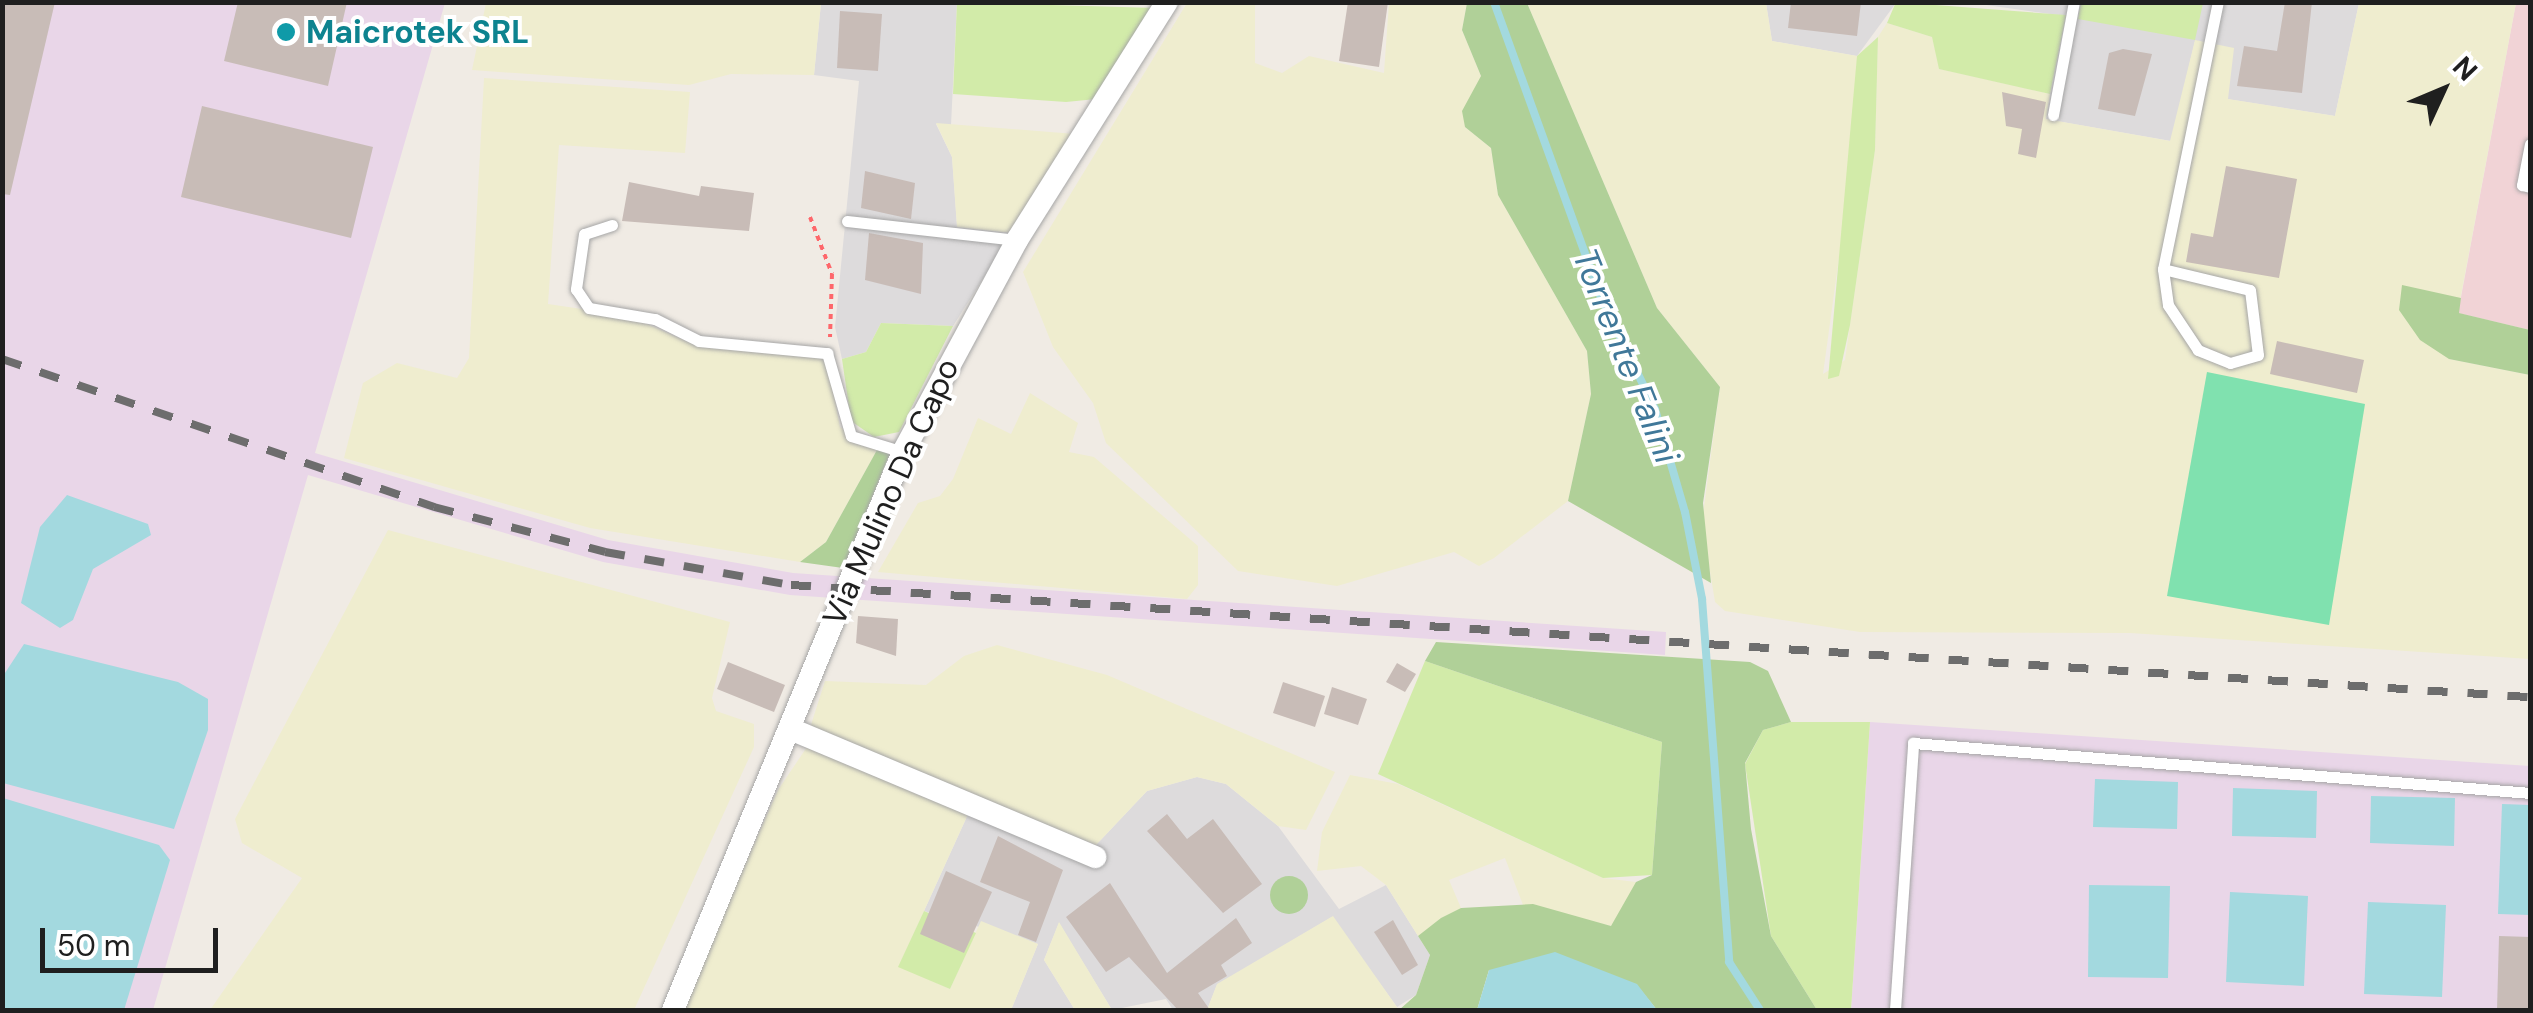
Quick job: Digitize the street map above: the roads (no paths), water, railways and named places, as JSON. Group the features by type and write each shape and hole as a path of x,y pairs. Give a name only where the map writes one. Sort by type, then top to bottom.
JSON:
{"street":[{"name":"Via Mulino Da Capo","path":"673,1010 793,730 903,452 1017,240 1167,2"},
{"path":"793,730 1095,856"}],"lane":[{"path":"2052,116 2074,2"},
{"path":"2163,269 2250,290 2258,355 2230,363 2198,350 2168,306 2163,269 2218,2"},
{"path":"2530,144 2522,186 2530,187"},
{"path":"847,222 1017,240"},
{"path":"612,225 584,234 576,289 588,308 655,319 699,341 817,349 833,361 851,436 903,452"},
{"path":"1895,1010 1913,744 2530,793"}],"water":[{"path":"67,495 148,524 151,535 93,569 73,620 60,628 21,603 40,527"},
{"path":"24,644 178,682 208,699 208,730 174,829 3,783 3,676"},
{"path":"2095,779 2178,782 2177,829 2093,827"},
{"path":"2233,788 2317,791 2316,838 2232,836"},
{"path":"2371,796 2455,798 2454,846 2370,843"},
{"path":"3,798 159,845 170,860 124,1010 3,1010"},
{"path":"2502,804 2530,805 2530,915 2498,914"},
{"path":"2089,885 2170,886 2168,978 2088,977"},
{"path":"2230,892 2308,896 2304,986 2226,982"},
{"path":"2368,902 2446,905 2442,997 2364,994"},
{"path":"1555,952 1637,984 1657,1010 1477,1010 1489,970"}],"waterway":[{"name":"Torrente Falini","path":"1494,2 1602,300 1655,409 1685,512 1702,599 1729,962 1760,1010"}],"railway":[{"path":"2,359 434,507 605,552 791,585 2530,697"}],"place":[{"name":"Maicrotek SRL","path":"286,32"}]}
